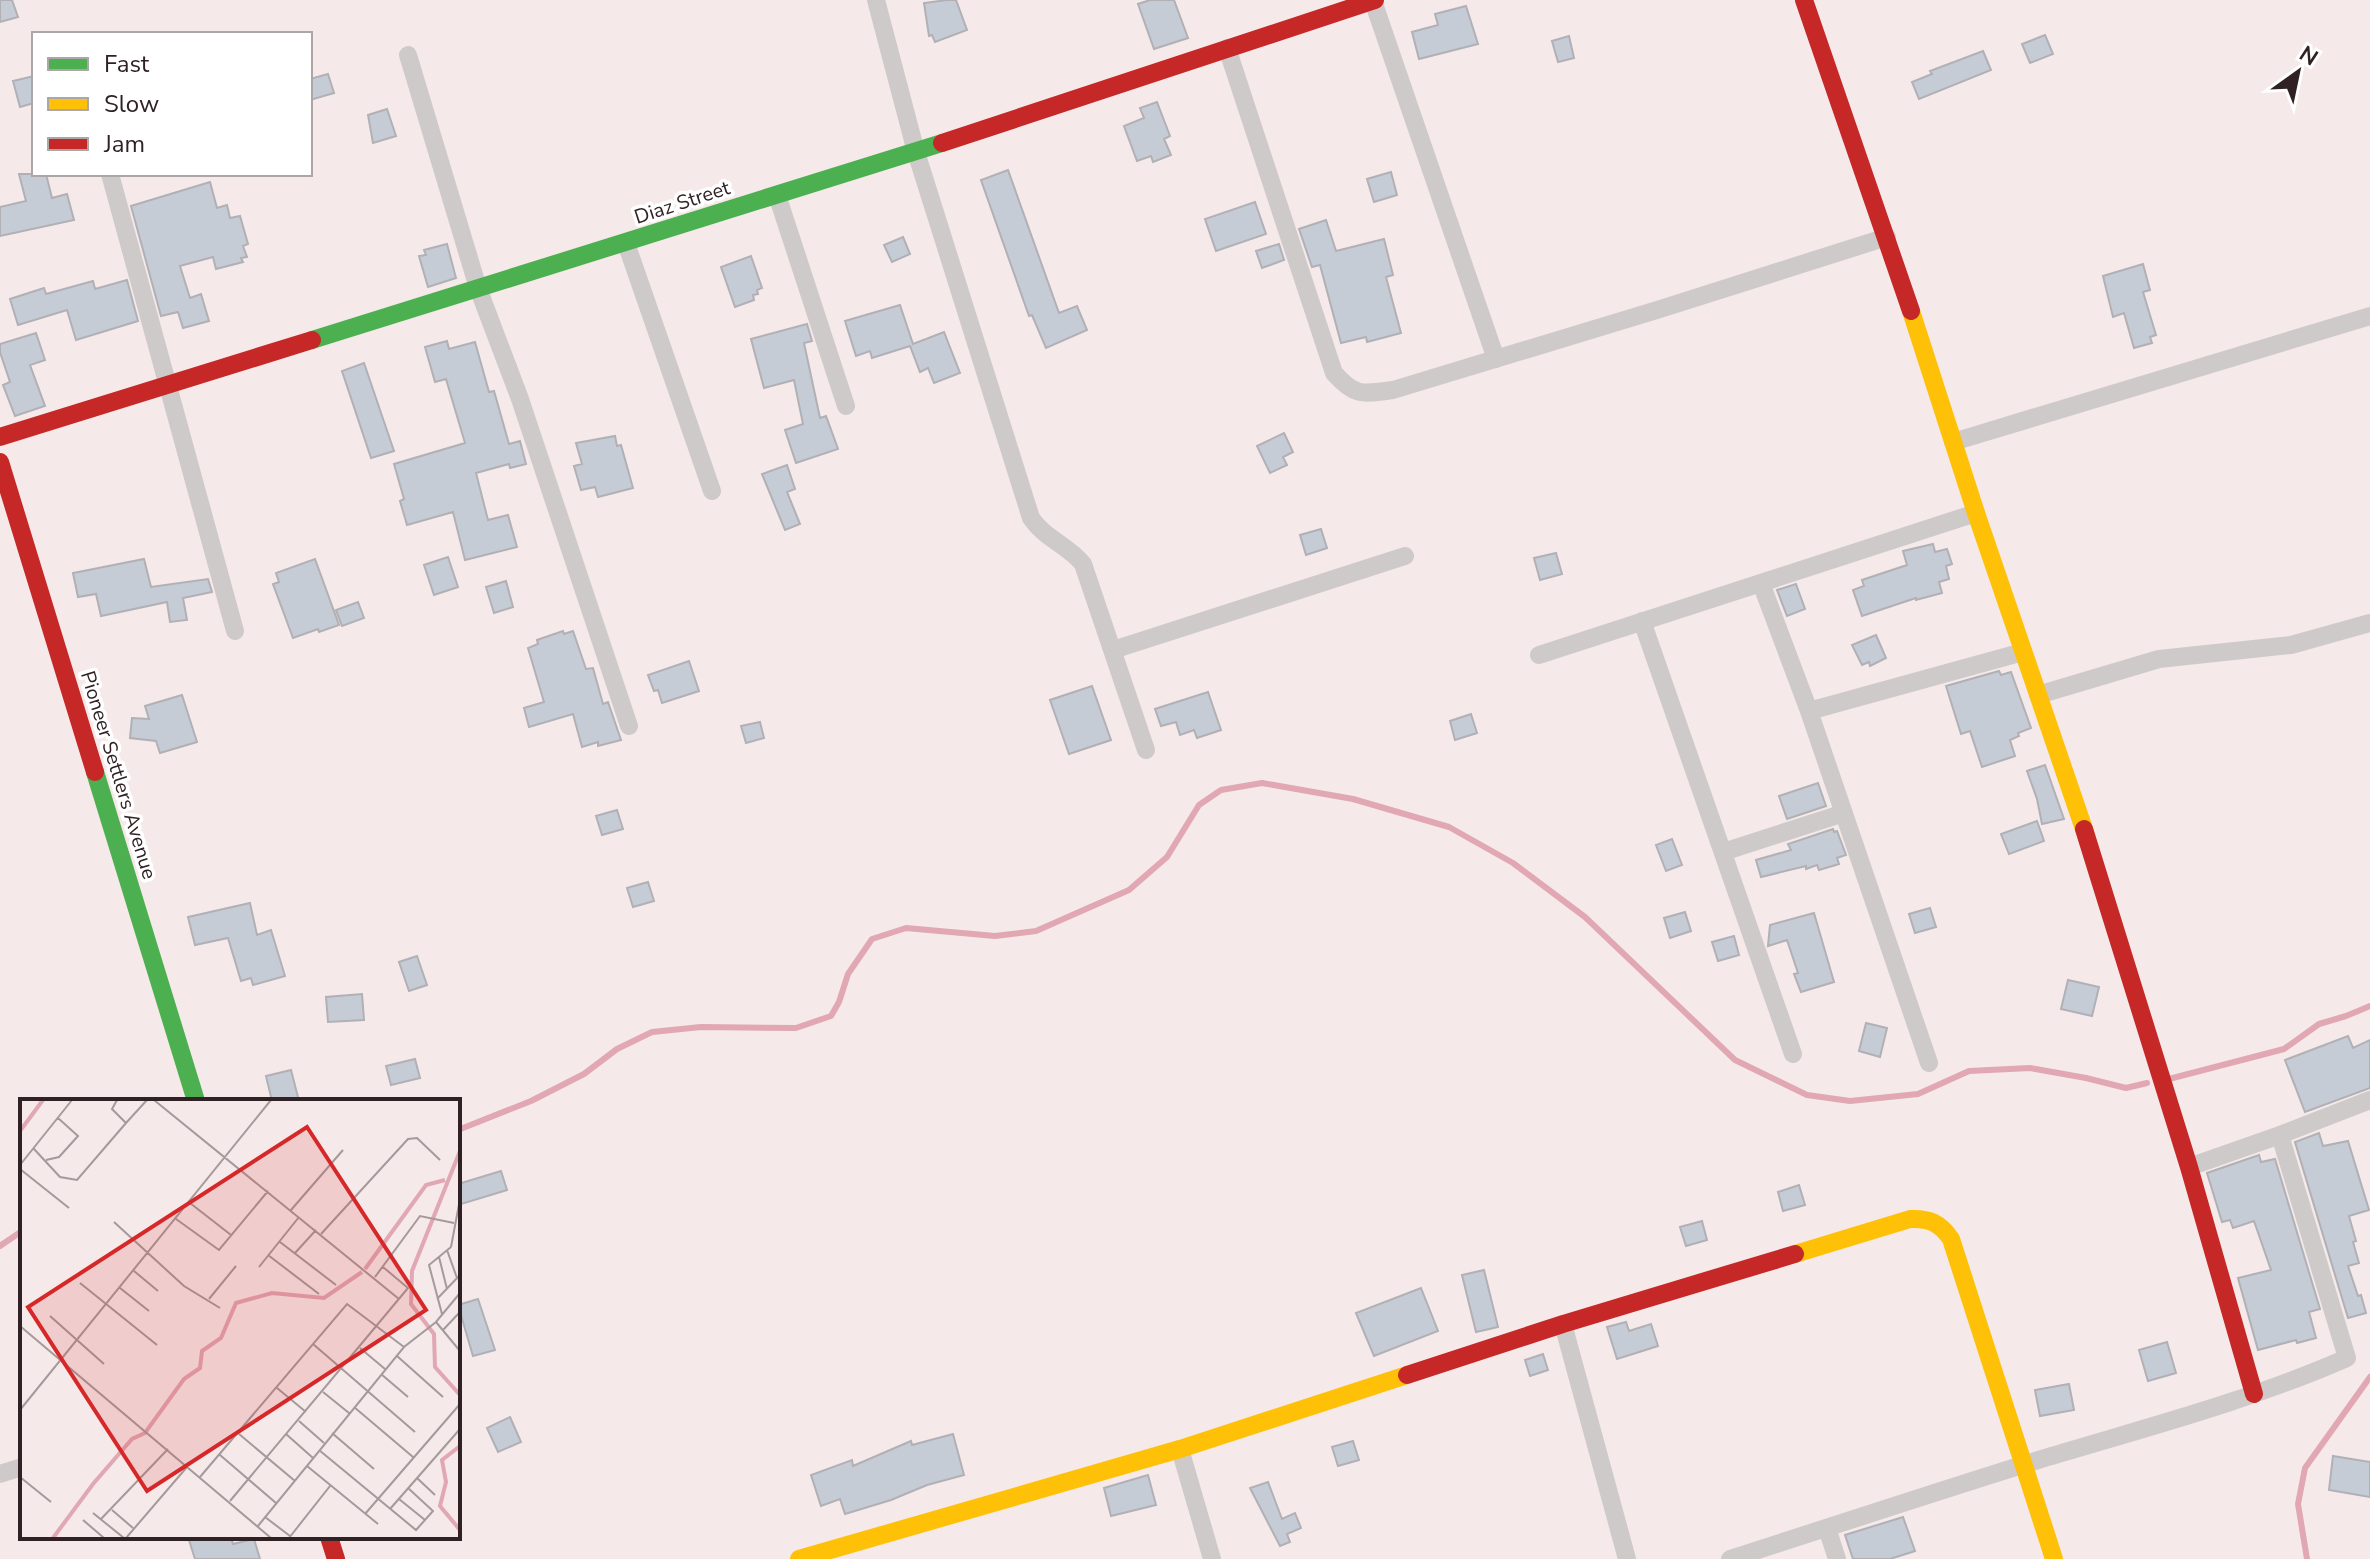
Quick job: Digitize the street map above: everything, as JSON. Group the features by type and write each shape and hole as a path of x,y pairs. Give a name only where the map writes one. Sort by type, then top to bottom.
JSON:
{"street":[{"path":"876,0 916,152 1031,518 1039,529 1074,553 1083,564 1146,750"},
{"path":"1374,0 1496,359"},
{"name":"Diaz Street","path":"0,437 916,152 1374,0"},
{"path":"1804,0 1887,237 1976,513 2095,861 2189,1167 2254,1394"},
{"path":"1227,48 1334,373 1346,388 1365,394 1393,390 1887,237"},
{"path":"408,55 478,288 520,399 629,726"},
{"path":"111,176 235,631"},
{"path":"777,195 846,406"},
{"path":"626,243 712,491"},
{"path":"1953,442 2370,316"},
{"name":"Pioneer Settlers Avenue","path":"0,462 195,1099"},
{"path":"1539,655 1976,513"},
{"path":"1113,650 1405,556"},
{"path":"1761,583 1809,711 1929,1063"},
{"path":"1642,621 1793,1054"},
{"path":"2038,695 2159,659 2291,645 2370,623"},
{"path":"1809,711 2023,652"},
{"path":"1723,852 1844,813"},
{"path":"2189,1167 2370,1100"},
{"path":"1730,1559 2254,1394 2347,1358 2280,1135"},
{"path":"799,1559 1180,1449 1563,1324 1910,1219 1923,1218 1943,1226 1951,1239 2054,1559"},
{"path":"1563,1324 1627,1559"},
{"path":"1180,1449 1212,1559"},
{"path":"0,1474 20,1468"},
{"path":"1827,1528 1837,1559"},
{"path":"330,1539 336,1559"}],"building":[{"path":"0,0 12,0 18,17 0,22"},
{"path":"956,0 967,30 935,42 932,35 929,36 924,3"},
{"path":"1150,0 1174,0 1188,38 1154,49 1138,4"},
{"path":"1466,6 1478,44 1419,59 1412,32 1438,25 1435,14"},
{"path":"2045,35 2053,54 2030,63 2022,44"},
{"path":"1569,36 1574,58 1558,62 1552,41"},
{"path":"1983,51 1991,70 1919,99 1912,82 1932,74 1930,71"},
{"path":"328,74 334,93 312,99 312,78"},
{"path":"32,76 32,104 20,107 13,81"},
{"path":"1157,102 1170,136 1164,139 1171,155 1153,162 1151,156 1137,161 1124,126 1144,118 1140,108"},
{"path":"387,109 396,136 373,143 368,115"},
{"path":"1008,170 1059,313 1077,306 1087,330 1046,348 1032,315 1029,316 981,180"},
{"path":"1391,172 1397,195 1374,202 1367,179"},
{"path":"19,174 46,176 52,198 67,194 74,220 0,236 0,207 26,201"},
{"path":"210,182 217,208 227,205 230,218 240,216 248,244 243,246 247,257 241,258 243,262 216,269 213,257 180,266 190,298 201,294 209,321 183,328 178,312 161,316 131,206"},
{"path":"1255,202 1266,234 1216,251 1205,219"},
{"path":"1326,220 1336,251 1384,239 1393,275 1386,277 1401,333 1367,342 1366,337 1341,343 1320,265 1312,267 1299,229"},
{"path":"903,237 910,254 892,262 884,245"},
{"path":"447,244 456,278 428,287 419,256 426,255 424,250"},
{"path":"1279,244 1284,260 1262,268 1256,251"},
{"path":"751,256 762,288 753,295 754,300 735,307 721,267"},
{"path":"2143,264 2150,290 2143,292 2156,335 2150,337 2152,343 2134,348 2124,313 2113,317 2103,276"},
{"path":"127,280 138,321 76,340 67,310 18,325 10,299 44,288 46,294 93,281 95,289"},
{"path":"900,305 913,344 944,332 960,373 934,383 928,368 920,372 910,346 872,358 870,351 856,356 845,321"},
{"path":"807,324 812,341 804,343 820,418 826,416 838,449 796,463 785,430 803,424 794,380 764,388 751,339"},
{"path":"36,333 45,360 30,365 45,406 15,416 3,385 10,382 0,344"},
{"path":"447,341 449,349 475,342 489,392 494,391 509,444 520,441 526,464 510,468 509,464 476,473 488,520 508,515 517,547 465,560 453,512 407,525 400,501 404,499 394,464 465,443 446,379 435,382 425,347"},
{"path":"364,363 394,451 371,458 342,371"},
{"path":"1284,433 1293,452 1283,457 1287,465 1270,473 1257,446"},
{"path":"615,436 617,446 621,445 633,488 598,497 595,487 581,490 574,466 582,464 576,443"},
{"path":"787,465 795,489 787,492 800,524 785,530 762,474"},
{"path":"1321,529 1327,548 1306,555 1300,535"},
{"path":"1933,544 1935,552 1947,549 1952,564 1946,566 1949,579 1939,582 1942,593 1862,616 1853,590 1864,586 1862,580 1907,565 1903,551"},
{"path":"1556,553 1562,574 1540,580 1534,558"},
{"path":"448,557 458,587 434,595 424,565"},
{"path":"144,559 151,587 208,579 212,592 183,598 187,620 170,622 167,602 101,616 96,594 78,597 73,573"},
{"path":"315,559 339,625 293,638 273,584 279,582 276,573"},
{"path":"506,581 513,607 494,613 486,587"},
{"path":"1796,584 1805,609 1787,616 1777,590"},
{"path":"358,602 364,618 342,626 336,610"},
{"path":"563,631 564,634 573,631 586,669 593,668 603,704 608,702 621,740 582,747 573,714 529,727 524,708 544,702 528,648 538,644 537,640"},
{"path":"1876,635 1886,658 1870,666 1869,662 1862,665 1852,645"},
{"path":"689,661 699,691 662,703 648,675"},
{"path":"1999,671 2001,675 2011,672 2031,728 2010,740 2015,756 1982,767 1970,731 1961,734 1946,686"},
{"path":"1092,686 1111,740 1069,754 1050,700"},
{"path":"1208,692 1221,730 1197,738 1194,730 1180,735 1176,722 1161,726 1155,709"},
{"path":"182,695 197,742 160,753 156,741 130,738 132,718 149,719 145,706"},
{"path":"1471,714 1477,733 1455,740 1450,721"},
{"path":"760,722 764,738 746,743 741,726"},
{"path":"2045,765 2064,819 2042,824 2027,771"},
{"path":"1818,783 1826,806 1787,819 1779,796"},
{"path":"617,810 623,829 602,835 596,816"},
{"path":"2037,821 2044,841 2009,854 2001,834"},
{"path":"1833,829 1837,831 1846,855 1837,858 1839,864 1819,870 1817,865 1806,869 1806,866 1761,877 1756,860 1791,850 1788,844"},
{"path":"1672,839 1682,865 1666,871 1656,845"},
{"path":"648,882 654,901 633,907 627,888"},
{"path":"250,903 257,935 271,930 285,976 253,985 251,978 241,981 228,938 195,945 188,917"},
{"path":"1930,908 1936,927 1915,933 1909,914"},
{"path":"1685,912 1691,931 1670,938 1664,918"},
{"path":"1814,913 1834,982 1801,992 1787,940 1768,946 1770,925"},
{"path":"1734,936 1739,955 1718,961 1712,942"},
{"path":"417,956 427,985 409,991 399,962"},
{"path":"2068,980 2099,987 2092,1016 2061,1009"},
{"path":"362,994 364,1020 328,1022 326,997"},
{"path":"1866,1023 1887,1028 1880,1057 1859,1051"},
{"path":"2348,1036 2353,1048 2370,1040 2370,1088 2305,1112 2285,1060"},
{"path":"415,1059 420,1078 391,1085 386,1066"},
{"path":"291,1070 298,1099 272,1099 266,1076"},
{"path":"2319,1133 2323,1146 2348,1141 2369,1210 2349,1216 2359,1263 2348,1266 2366,1313 2348,1318 2295,1142"},
{"path":"2259,1155 2261,1162 2275,1159 2320,1309 2309,1312 2316,1338 2258,1350 2238,1278 2271,1270 2254,1221 2233,1228 2230,1220 2222,1222 2207,1173"},
{"path":"501,1171 507,1190 460,1204 460,1183"},
{"path":"1799,1185 1805,1205 1783,1211 1778,1192"},
{"path":"1702,1221 1707,1240 1686,1246 1680,1227"},
{"path":"1484,1270 1498,1327 1476,1332 1462,1275"},
{"path":"1421,1288 1438,1331 1374,1356 1356,1313"},
{"path":"478,1299 495,1350 473,1356 460,1304"},
{"path":"1626,1322 1629,1331 1651,1324 1658,1346 1617,1359 1607,1327"},
{"path":"2167,1342 2176,1373 2148,1381 2139,1350"},
{"path":"1543,1354 1548,1370 1530,1376 1525,1360"},
{"path":"2069,1384 2074,1410 2040,1416 2035,1390"},
{"path":"510,1417 521,1442 498,1452 487,1428"},
{"path":"953,1434 964,1475 845,1514 840,1499 821,1506 811,1475 852,1460 853,1466 911,1441 912,1445"},
{"path":"1353,1441 1359,1460 1338,1466 1332,1447"},
{"path":"2333,1456 2370,1462 2370,1497 2329,1490"},
{"path":"1148,1475 1156,1505 1111,1516 1104,1488"},
{"path":"1268,1482 1282,1519 1295,1513 1301,1528 1287,1534 1290,1542 1280,1546 1250,1488"},
{"path":"1903,1517 1915,1551 1890,1559 1853,1559 1845,1535"},
{"path":"189,1539 232,1539 233,1544 254,1539 260,1559 195,1559"}],"waterway":[{"path":"460,1129 531,1101 584,1074 617,1049 652,1032 701,1027 796,1028 831,1016 848,974 872,939 906,928 995,936 1036,931 1129,890 1167,857 1199,805 1221,790 1262,783 1353,799 1449,827 1513,863 1585,917 1735,1060 1807,1095 1850,1101 1918,1094 1969,1071 2030,1068 2126,1088 2147,1083"},
{"path":"2169,1079 2284,1049 2319,1024 2370,1006"},
{"path":"0,1246 20,1232"},
{"path":"2307,1559 2298,1504 2305,1468 2370,1377"}],"traffic: fast":[{"path":"312,340 942,143"},
{"path":"95,772 195,1099"}],"traffic: slow":[{"path":"1911,311 2084,829"},
{"path":"1795,1254 1910,1219 1934,1223 1947,1234 2054,1559"},
{"path":"799,1559 1180,1449 1407,1375"}],"traffic: jam":[{"path":"942,143 1375,0"},
{"path":"1804,0 1911,311"},
{"path":"0,437 312,340"},
{"path":"0,462 95,772"},
{"path":"2084,829 2189,1167 2254,1394"},
{"path":"1407,1375 1795,1254"},
{"path":"330,1539 336,1559"}]}
